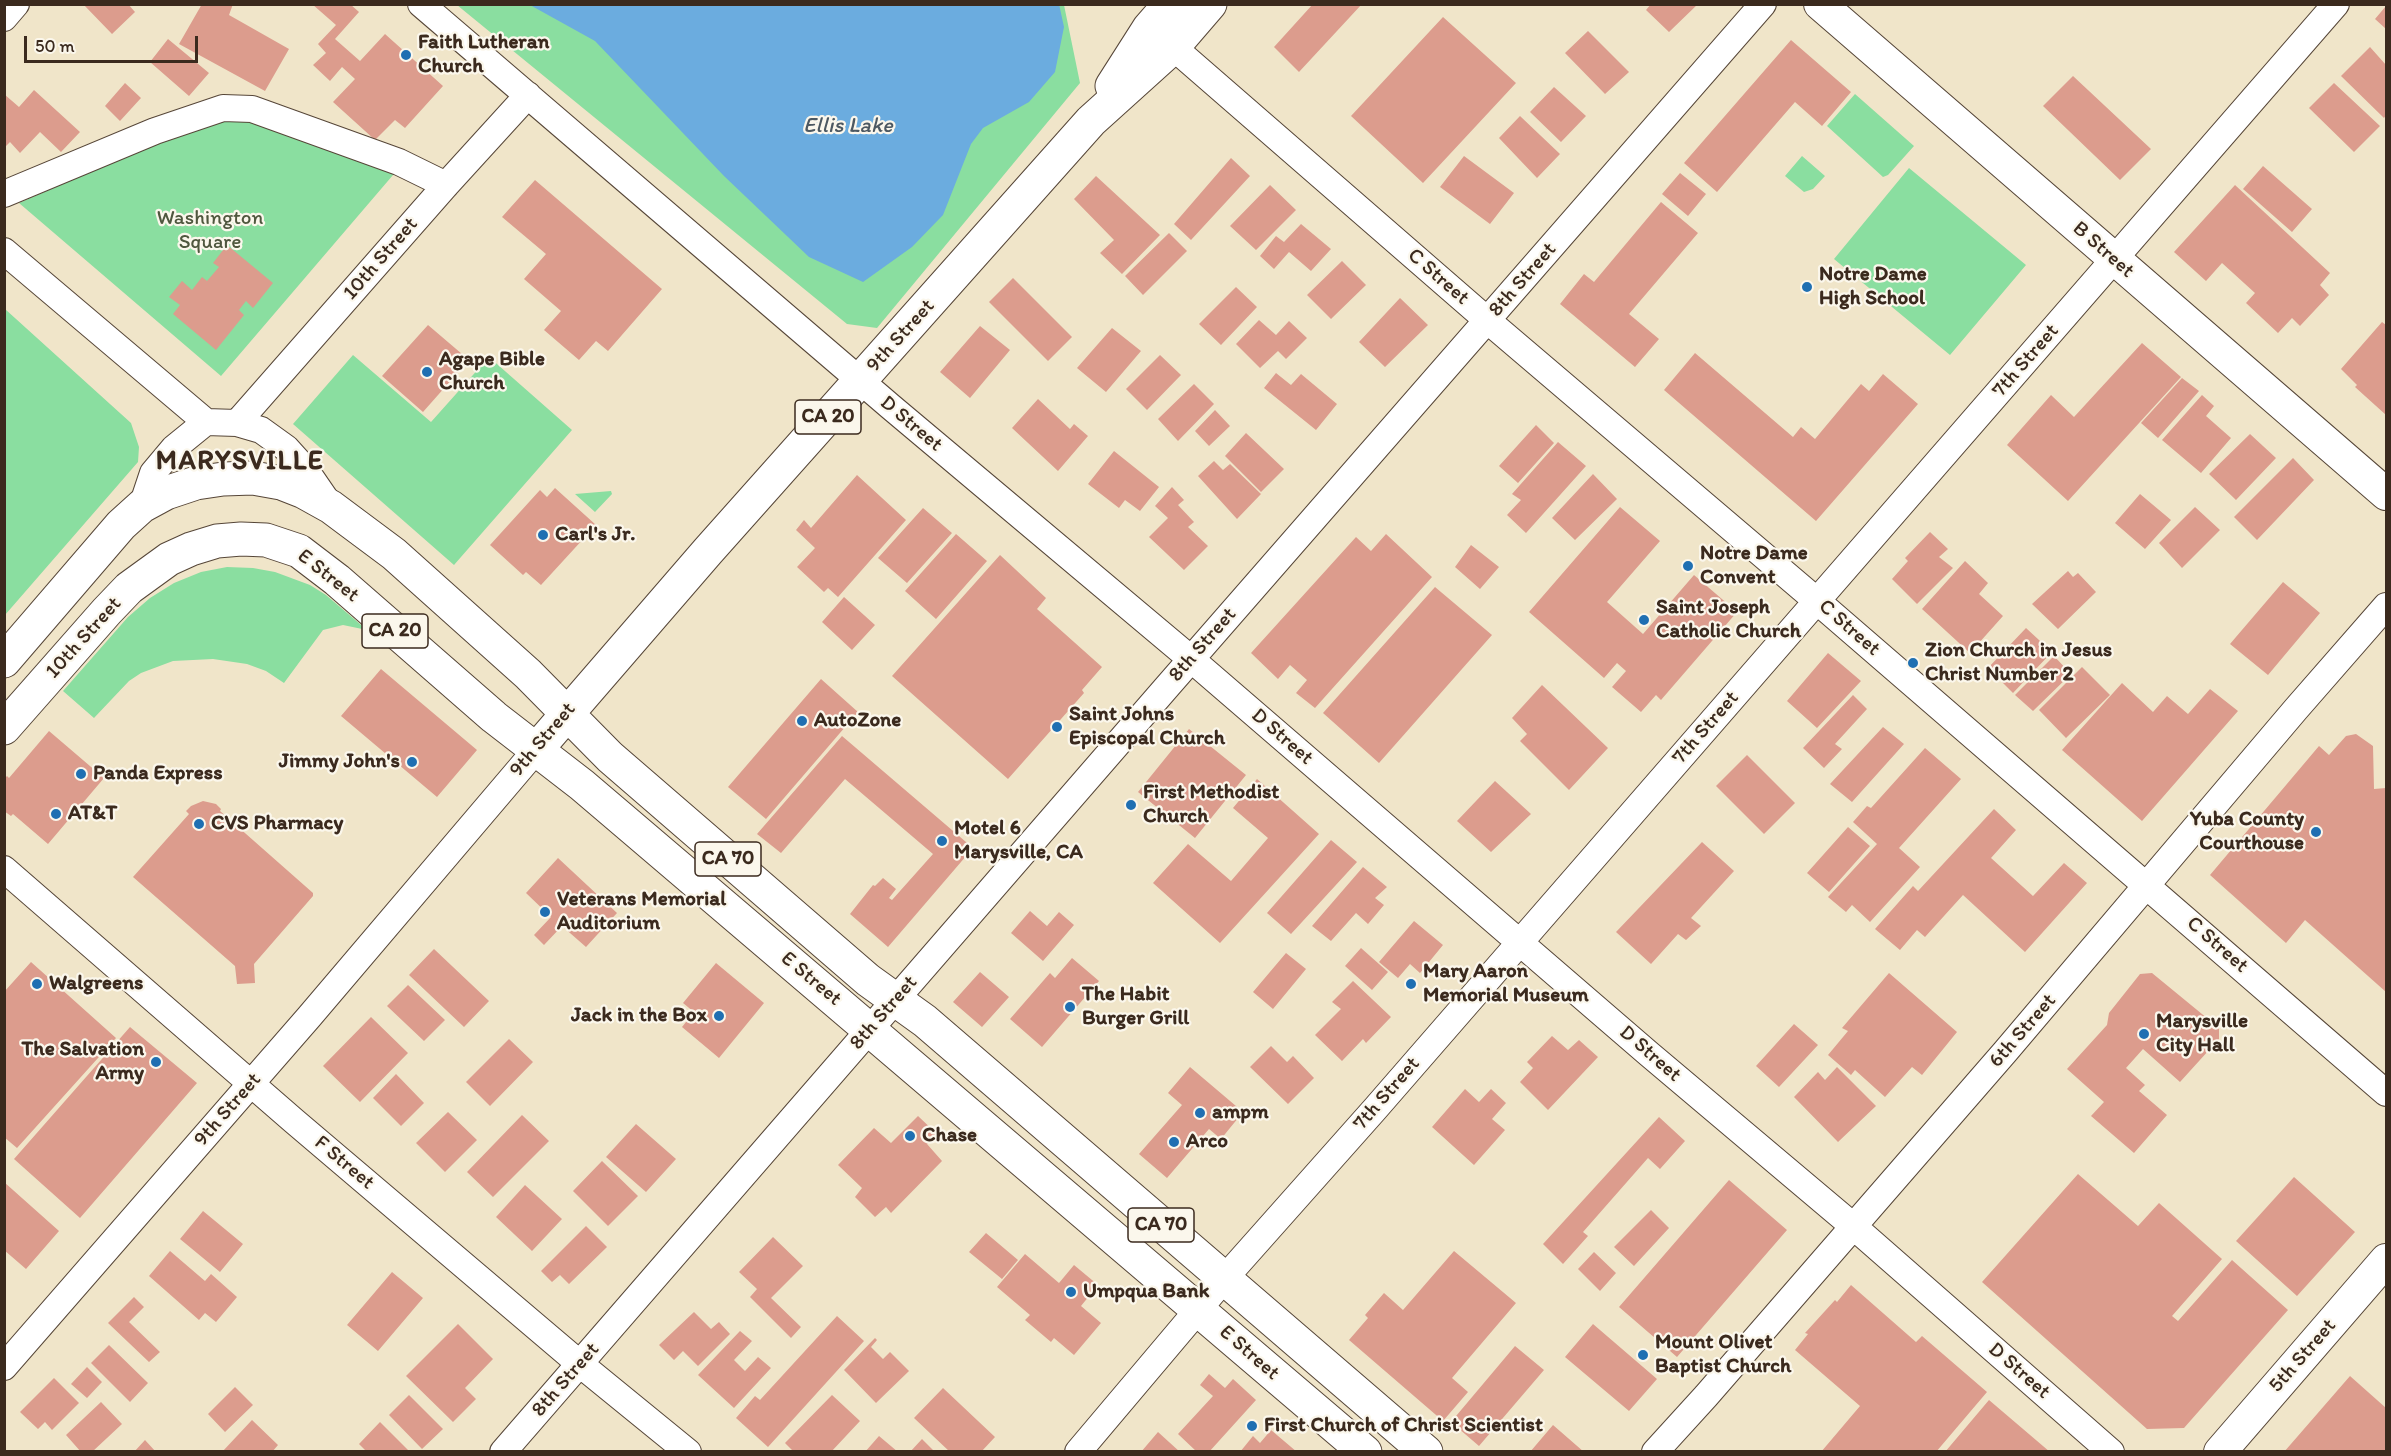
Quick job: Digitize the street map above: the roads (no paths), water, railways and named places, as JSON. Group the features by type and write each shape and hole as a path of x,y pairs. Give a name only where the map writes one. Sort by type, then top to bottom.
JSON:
{"highway":[{"name":"9th Street","path":"1091,121 1149,28 1170,4"},
{"name":"9th Street","path":"536,750 566,713 1091,121 1173,47 1210,4"},
{"name":"E Street","path":"142,506 166,493 196,483 224,478 253,478 281,483 304,492 331,507 394,554 528,674 610,757 868,980 925,1021 1426,1452"},
{"name":"CA 20","path":"4,661 97,551 142,506"},
{"name":"E Street","path":"241,538 283,544 314,561 494,717 582,784 1365,1452"},
{"name":"10th Street","path":"4,728 129,588 169,560 191,549 217,541 241,538"}],"main road":[{"name":"B Street","path":"1820,4 2386,494"},
{"name":"5th Street","path":"2220,1452 2386,1260"}],"street":[{"path":"4,18 16,4"},
{"name":"D Street","path":"421,4 1853,1226 2111,1452"},
{"name":"8th Street","path":"503,1452 1763,4"},
{"name":"7th Street","path":"1078,1452 1224,1279 2336,4"},
{"name":"C Street","path":"1173,47 2386,1093"},
{"name":"10th Street","path":"237,423 528,95"},
{"path":"4,194 155,131 223,108 252,110 399,162 446,185"},
{"path":"4,251 206,422 174,447 153,474 142,506"},
{"name":"E Street","path":"206,422 237,423 261,430 286,448 305,469 331,507"},
{"name":"6th Street","path":"1655,1452 2148,886 2296,709 2386,606"},
{"name":"9th Street","path":"4,1367 251,1084 536,750"},
{"name":"F Street","path":"4,869 251,1084 580,1364 688,1452"}],"water":[{"name":"Ellis Lake","path":"1059,4 1064,27 1055,72 1029,102 983,128 971,144 943,215 912,247 863,282 809,257 724,176 595,41 530,5"}],"place":[{"name":"Faith Lutheran Church","path":"406,55"},
{"name":"Notre Dame High School","path":"1807,287"},
{"name":"Agape Bible Church","path":"427,372"},
{"name":"Carl's Jr.","path":"543,535"},
{"name":"Notre Dame Convent","path":"1688,566"},
{"name":"Saint Joseph Catholic Church","path":"1644,620"},
{"name":"Zion Church in Jesus Christ Number 2","path":"1913,663"},
{"name":"AutoZone","path":"802,721"},
{"name":"Saint Johns Episcopal Church","path":"1057,727"},
{"name":"Jimmy John's","path":"412,762"},
{"name":"Panda Express","path":"81,774"},
{"name":"First Methodist Church","path":"1131,805"},
{"name":"AT&T","path":"56,814"},
{"name":"CVS Pharmacy","path":"199,824"},
{"name":"Yuba County Courthouse","path":"2316,832"},
{"name":"Motel 6 Marysville, CA","path":"942,841"},
{"name":"Veterans Memorial Auditorium","path":"545,912"},
{"name":"Walgreens","path":"37,984"},
{"name":"Mary Aaron Memorial Museum","path":"1411,984"},
{"name":"The Habit Burger Grill","path":"1070,1007"},
{"name":"Jack in the Box","path":"719,1016"},
{"name":"Marysville City Hall","path":"2144,1034"},
{"name":"The Salvation Army","path":"156,1062"},
{"name":"ampm","path":"1200,1113"},
{"name":"Chase","path":"910,1136"},
{"name":"Arco","path":"1174,1142"},
{"name":"Umpqua Bank","path":"1071,1292"},
{"name":"Mount Olivet Baptist Church","path":"1643,1355"},
{"name":"First Church of Christ Scientist","path":"1252,1426"}],"district":[{"name":"MARYSVILLE","path":"240,462"}],"park label":[{"name":"Washington Square","path":"210,231"}]}
